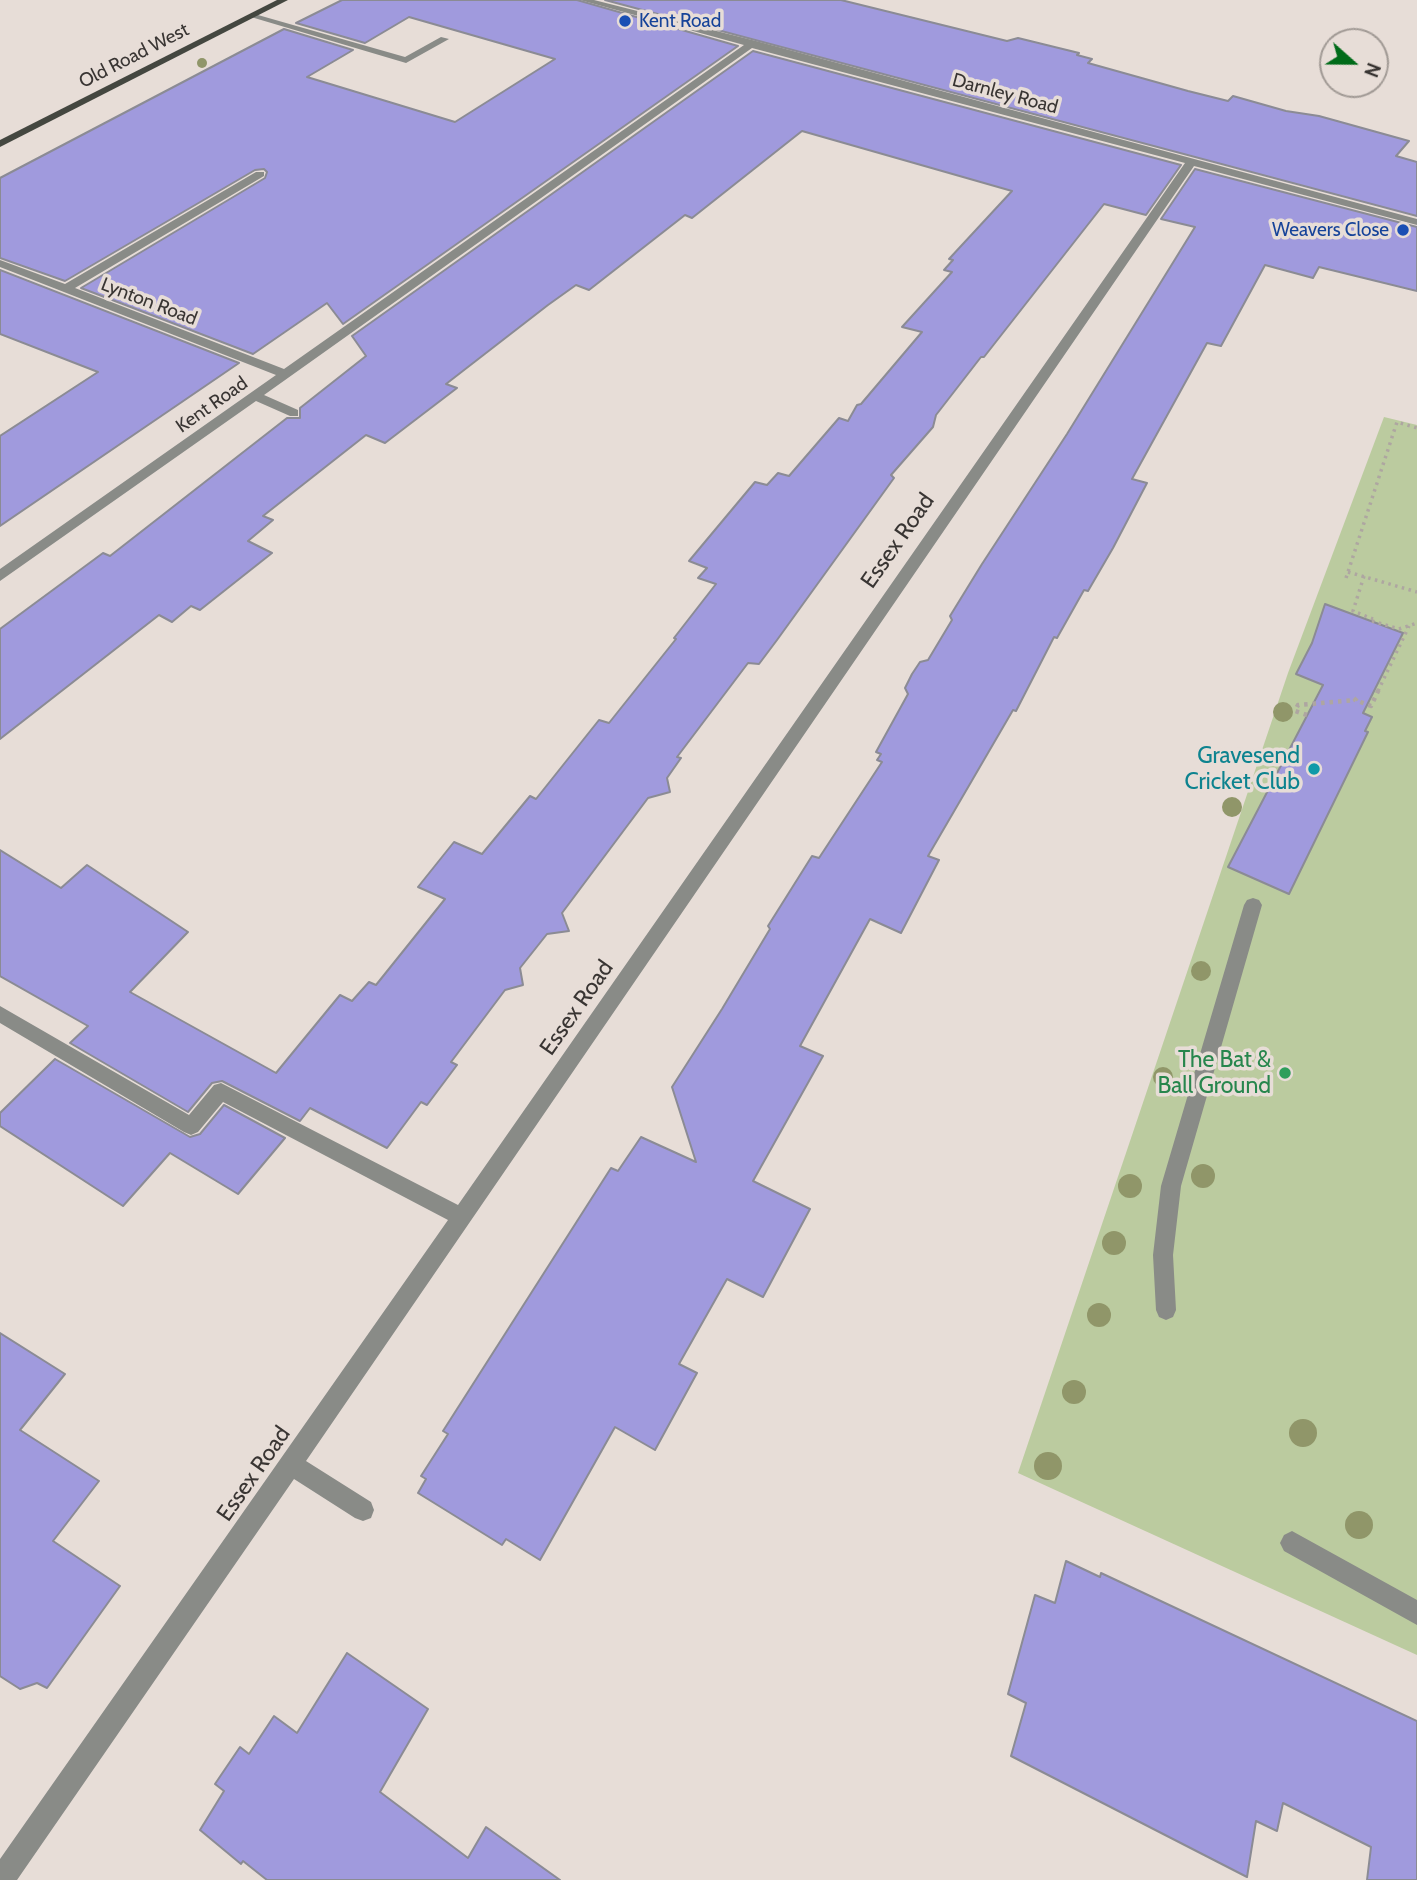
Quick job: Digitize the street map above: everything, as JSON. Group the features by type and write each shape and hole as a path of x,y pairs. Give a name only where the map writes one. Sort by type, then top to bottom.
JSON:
{"main road":[{"name":"Old Road West","path":"0,144 284,0"}],"street":[{"name":"Darnley Road","path":"584,0 1417,222"},
{"path":"254,15 407,60 444,40"},
{"name":"Kent Road","path":"0,576 752,43"},
{"name":"Essex Road","path":"1,1880 1191,162"},
{"path":"65,289 260,174"},
{"name":"Lynton Road","path":"0,263 286,374"},
{"path":"255,396 294,413"},
{"path":"1166,1310 1163,1255 1171,1186 1254,905"},
{"path":"0,1014 191,1126 221,1091 462,1217"},
{"path":"291,1464 363,1510"},
{"path":"1292,1543 1417,1613"}],"path":[{"path":"1346,578 1396,422 1417,428"},
{"path":"1348,572 1417,592"},
{"path":"1364,576 1353,611 1399,629 1417,623"},
{"path":"1307,715 1295,710 1298,705 1356,699 1371,706 1409,626"}],"green space":[{"name":"The Bat & Ball Ground","path":"1384,417 1417,425 1417,1655 1018,1473 1288,673"}],"building":[{"path":"342,0 577,0 738,46 343,324 327,303 253,354 81,288 265,178 267,172 264,169 255,170 65,281 0,258 0,178 284,29 353,50 307,77 455,122 555,59 409,17 365,43 296,23"},
{"path":"605,0 841,0 1007,41 1018,38 1079,53 1077,55 1092,59 1088,63 1228,101 1233,96 1286,111 1319,116 1409,141 1396,156 1417,162 1417,216"},
{"path":"753,51 1181,165 1146,215 1104,204 936,415 933,427 891,475 894,478 759,664 748,663 677,757 681,758 667,778 670,792 648,798 562,913 569,931 547,934 520,968 523,985 505,990 451,1062 457,1065 427,1105 421,1102 387,1148 310,1108 300,1121 222,1081 212,1083 188,1112 70,1043 88,1026 0,976 0,850 61,888 87,865 188,932 130,992 276,1073 340,995 352,1001 369,982 376,985 445,899 418,887 454,842 482,854 530,796 536,799 599,720 609,723 716,584 698,578 707,568 689,561 755,482 767,485 778,473 789,476 839,418 848,421 857,405 861,404 922,332 902,327 952,272 944,270 953,260 949,259 1012,191 802,131 692,218 685,215 589,290 576,285 548,305 446,384 457,388 385,443 366,435 263,516 273,520 248,541 272,553 200,610 191,606 172,622 159,615 0,739 0,629 103,553 110,556 287,418 300,418 300,408 366,356 352,336"},
{"path":"1195,169 1417,227 1417,291 1319,267 1313,278 1265,265 1221,346 1207,343 1132,479 1147,483 1113,548 1088,591 1084,590 1057,638 1054,637 1016,711 1013,710 928,856 939,860 901,933 870,919 800,1046 823,1056 753,1181 810,1209 763,1297 727,1279 679,1364 697,1373 655,1450 615,1427 540,1560 506,1539 502,1545 418,1493 426,1479 421,1476 448,1434 443,1431 611,1168 618,1171 641,1137 696,1162 672,1087 722,1009 770,929 768,926 812,856 819,858 882,762 877,760 881,754 876,752 908,694 905,688 912,674 920,662 928,660 952,620 950,616 982,564 1067,434 1195,227 1161,219"},
{"path":"0,270 239,363 0,526 0,436 98,372 0,334"},
{"name":"Gravesend Cricket Club","path":"1325,604 1403,633 1363,713 1372,717 1365,731 1368,732 1289,894 1228,867 1323,685 1296,674 1312,643"},
{"path":"55,1059 190,1137 200,1134 224,1105 285,1138 238,1194 170,1153 123,1206 0,1126 0,1113"},
{"path":"0,1333 65,1374 20,1430 99,1481 53,1541 120,1586 47,1688 37,1683 20,1689 0,1676"},
{"path":"1066,1561 1100,1577 1101,1573 1417,1721 1417,1880 1367,1880 1371,1847 1283,1803 1277,1831 1256,1821 1247,1877 1011,1756 1026,1703 1008,1694 1035,1595 1055,1603"},
{"path":"347,1653 428,1709 380,1792 468,1858 486,1827 560,1880 267,1880 243,1861 241,1864 200,1830 224,1791 215,1784 240,1747 249,1754 274,1716 297,1733"}],"place":[{"name":"Kent Road","path":"625,21"},
{"name":"Weavers Close","path":"1403,230"},
{"name":"Gravesend Cricket Club","path":"1314,769"},
{"name":"The Bat & Ball Ground","path":"1285,1073"}]}
